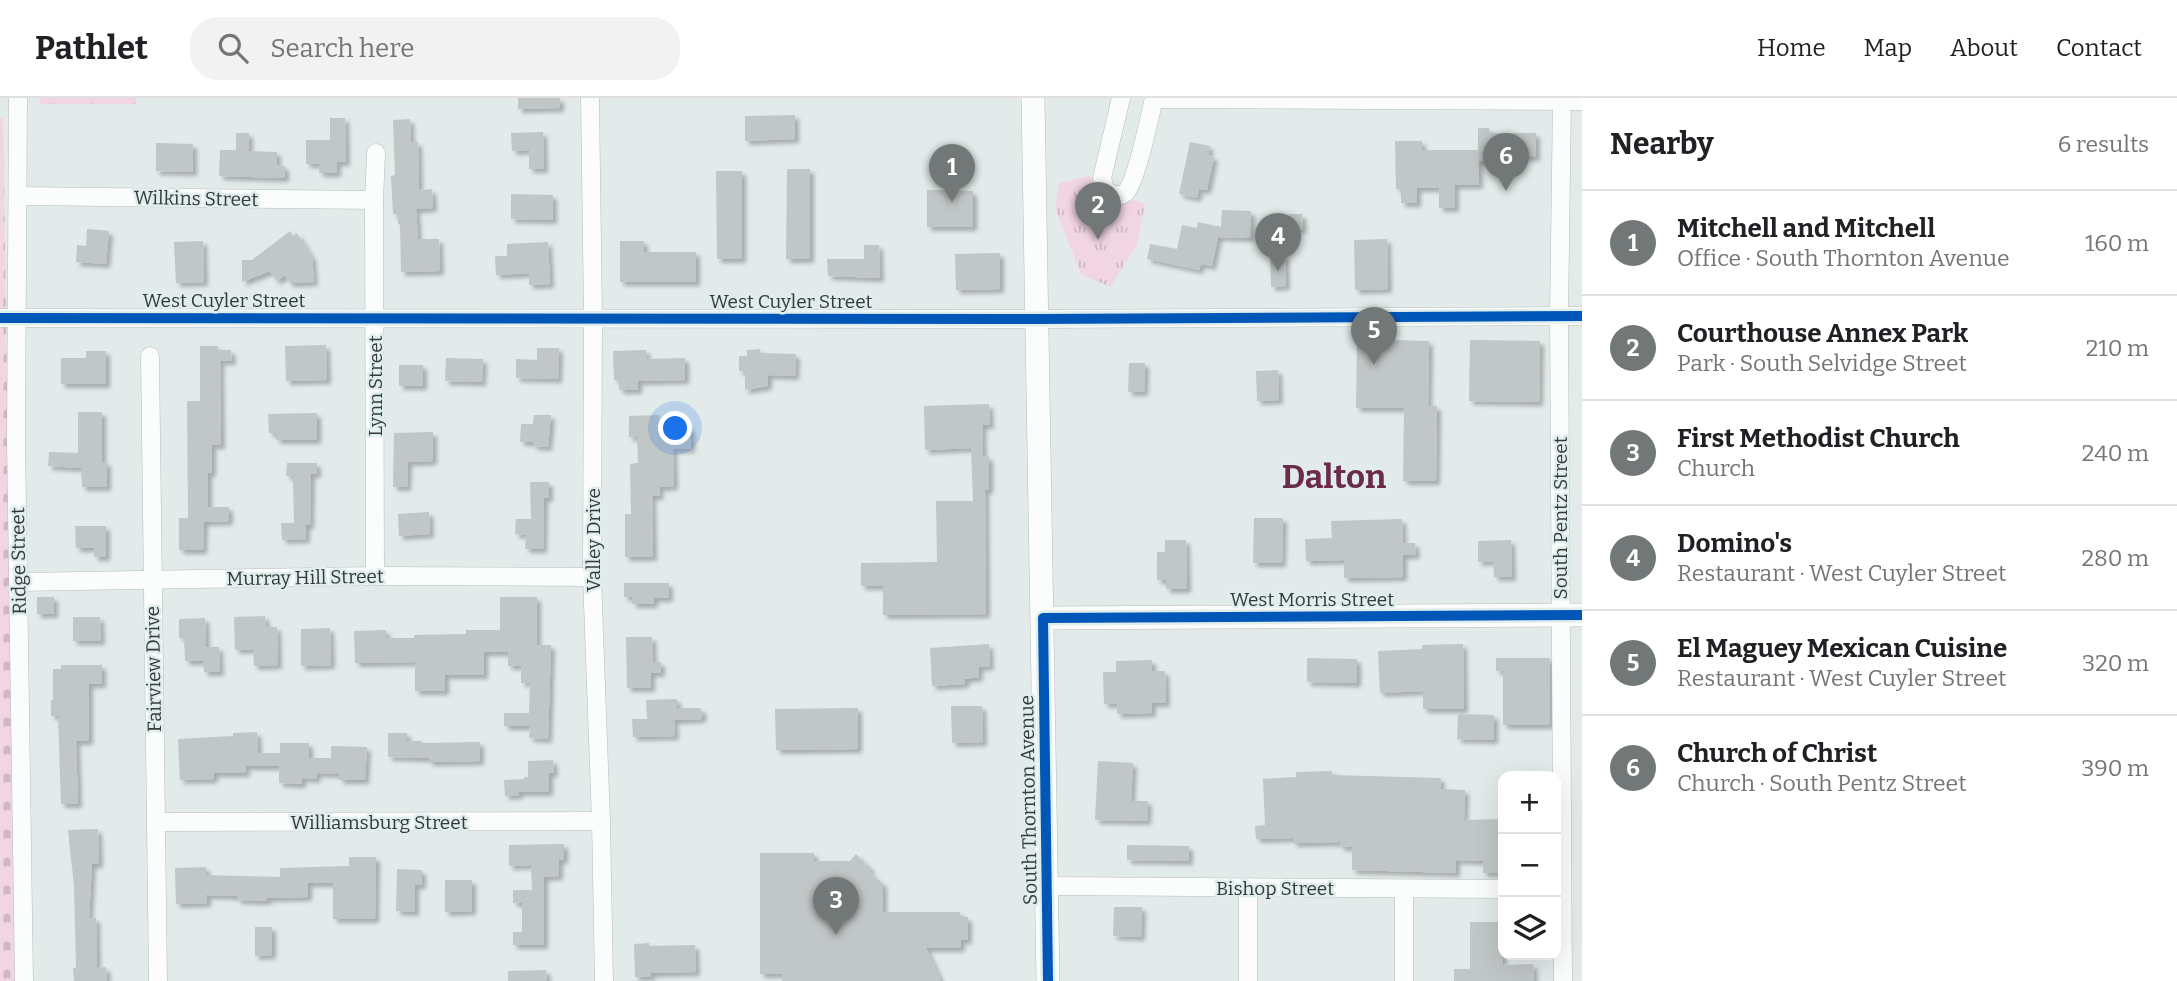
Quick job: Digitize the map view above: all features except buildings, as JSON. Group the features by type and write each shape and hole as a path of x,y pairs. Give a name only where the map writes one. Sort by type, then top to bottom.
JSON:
{"main road":[{"name":"South Thornton Avenue","path":"1032,98 1048,981"},
{"name":"West Morris Street","path":"1043,618 1571,615"}],"street":[{"name":"Ridge Street","path":"18,98 18,196 9,318 16,440 24,981"},
{"name":"Valley Drive","path":"590,98 592,577 604,981"},
{"path":"1121,98 1102,178 1105,190 1119,196 1124,194 1132,181 1154,99 1582,101"},
{"name":"South Pentz Street","path":"1561,844 1571,615 1559,316 1562,99"},
{"name":"Lynn Street","path":"375,576 376,153"},
{"name":"Wilkins Street","path":"18,196 374,200"},
{"name":"West Cuyler Street","path":"9,318 1035,319 1582,316"},
{"name":"Fairview Drive","path":"150,356 158,981"},
{"name":"Murray Hill Street","path":"19,582 375,576 592,577"},
{"name":"Williamsburg Street","path":"157,822 601,821"},
{"name":"Bishop Street","path":"1047,886 1498,889"},
{"path":"1248,887 1248,981"},
{"path":"1404,889 1404,981"},
{"name":"South Pentz Street","path":"1559,897 1563,981"}],"green space":[{"path":"40,98 136,98 136,104 40,104"},
{"path":"0,118 3,118 16,981 0,981"},
{"path":"1089,176 1107,208 1135,200 1145,204 1137,245 1110,287 1081,274 1055,209 1059,183"}],"cycle path":[{"path":"0,318 1035,319 1582,316"},
{"path":"1048,981 1043,618 1582,615"}],"place":[{"name":"Church of Christ","path":"1506,191"},
{"name":"Mitchell and Mitchell","path":"952,202"},
{"name":"Courthouse Annex Park","path":"1098,240"},
{"name":"Domino's","path":"1278,271"},
{"name":"El Maguey Mexican Cuisine","path":"1374,365"},
{"name":"First Methodist Church","path":"836,935"}],"district":[{"name":"Dalton","path":"1334,476"}]}
